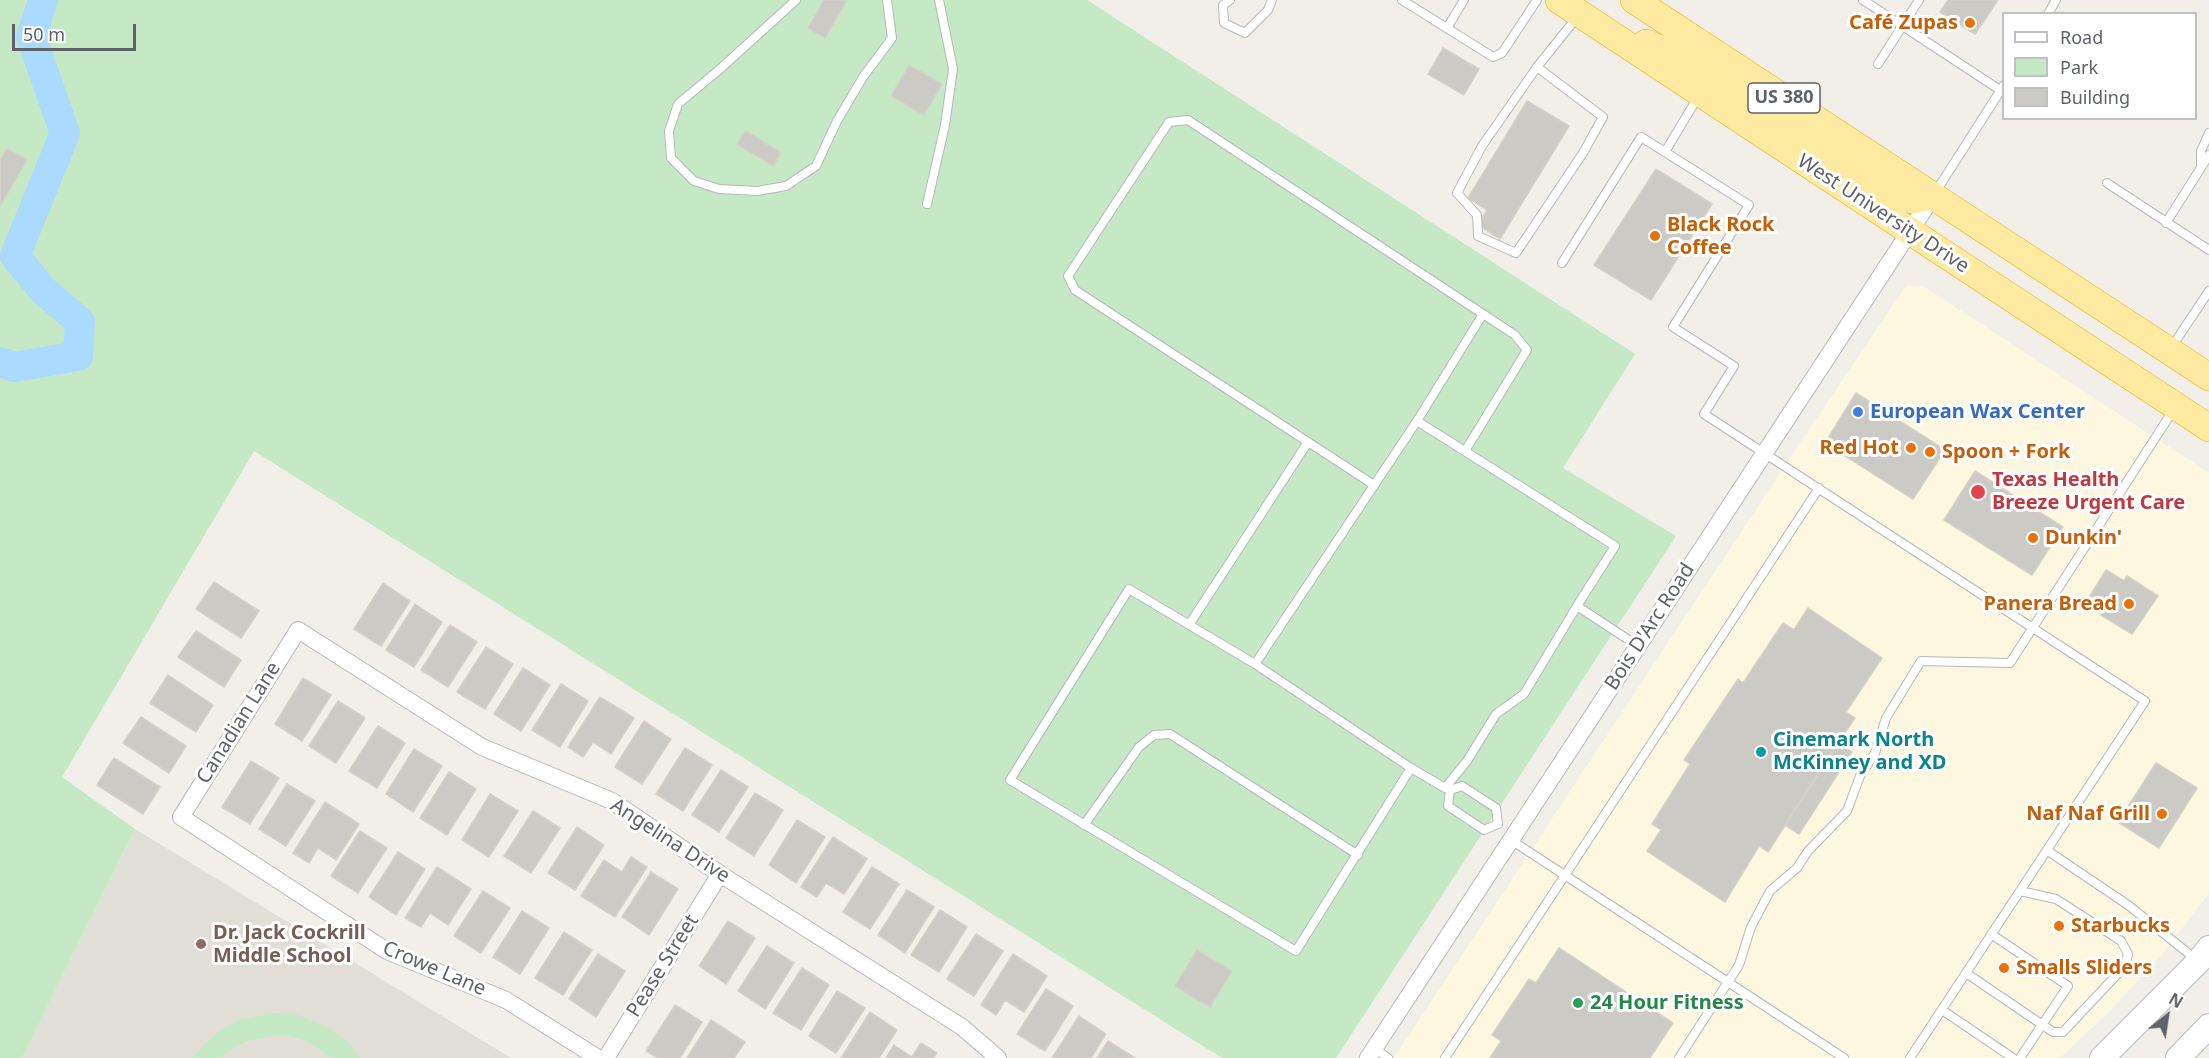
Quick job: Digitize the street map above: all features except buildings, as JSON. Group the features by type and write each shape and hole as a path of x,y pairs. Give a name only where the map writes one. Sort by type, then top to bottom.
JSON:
{"highway":[{"name":"US 380","path":"1634,0 2209,377"},
{"path":"1569,7 1683,59 1893,195 1912,200 1933,196"},
{"name":"West University Drive","path":"1569,7 2209,428"}],"main road":[{"path":"2102,1058 2205,960"},
{"path":"2178,1058 2209,1026"}],"street":[{"name":"Bois D'Arc Road","path":"1377,1055 1512,837 1933,196"},
{"name":"Canadian Lane","path":"181,817 298,630"},
{"name":"Angelina Drive","path":"298,630 482,747 612,801 720,874 962,1027 998,1058"},
{"name":"Crowe Lane","path":"181,817 387,951 506,1000 598,1058"},
{"name":"Pease Street","path":"606,1058 720,874"}],"lane":[{"path":"796,0 678,104 669,131 671,158 694,181 719,189 757,191 786,186 816,166 837,121 863,78 892,38 887,0"},
{"path":"927,204 945,125 953,69 939,0"},
{"path":"1230,0 1223,5 1224,23 1245,33 1268,10 1272,0"},
{"path":"1402,0 1493,57 1502,53 1537,0"},
{"path":"1447,28 1464,0"},
{"path":"1863,0 2002,87 1933,196"},
{"path":"1878,64 1919,0"},
{"path":"1537,67 1603,117 1583,153 1516,253 1478,236 1477,215 1457,193 1482,146 1537,67 1569,7"},
{"path":"1665,152 1700,94"},
{"path":"1374,485 1075,290 1068,276 1169,122 1188,120 1515,335 1527,350 1465,451"},
{"path":"2201,166 2200,151 2209,133"},
{"path":"1562,263 1641,137 1749,205 1673,327 1734,366 1704,414 2145,701 1911,1058"},
{"path":"2166,223 2209,155"},
{"path":"2107,183 2209,250"},
{"path":"2169,351 2209,291"},
{"path":"1255,664 1417,420 1483,314"},
{"path":"1679,1058 1739,965 1751,927 1770,891 1797,868 1808,851 1848,811 1860,776 1875,753 1886,718 1921,661 2010,663 2176,406"},
{"path":"1417,420 1615,546 1524,694 1496,714 1448,789 1448,806 1484,831 1498,824"},
{"path":"1189,625 1308,442"},
{"path":"1445,1058 1819,488"},
{"path":"1411,768 1296,951 1010,780 1129,589 1255,664 1411,768 1448,789 1462,786 1496,808 1498,824 1565,877 1844,1058"},
{"path":"1577,606 1638,646"},
{"path":"1084,825 1139,747 1154,735 1170,734 1358,855"},
{"path":"2048,851 2205,960"},
{"path":"1966,973 2053,1032 2063,1032 2125,966 2128,954 2121,940 2056,899 2020,891"},
{"path":"1991,934 2068,986 2020,1058"},
{"path":"1942,1010 2013,1058"}],"shaded area":[{"path":"1906,286 1923,286 2209,473 2209,893 2161,956 2109,1012 2060,1058 1394,1058 1797,447"},
{"name":"Dr. Jack Cockrill Middle School","path":"135,829 511,1058 22,1058"}],"green space":[{"path":"0,0 1087,0 1635,354 1563,468 1676,536 1336,1058 1222,1058 254,451 62,777 135,829 22,1058 0,1058"},
{"path":"273,1013 295,1014 326,1026 350,1044 360,1058 332,1058 307,1041 286,1035 276,1035 247,1041 229,1050 221,1058 193,1058 221,1030 239,1020"}],"waterway":[{"path":"0,362 14,367 78,356 80,322 43,290 15,256 65,133 31,37 43,0"}],"place":[{"name":"Café Zupas","path":"1970,23"},
{"name":"Black Rock Coffee","path":"1655,236"},
{"name":"European Wax Center","path":"1858,412"},
{"name":"Red Hot","path":"1911,448"},
{"name":"Spoon + Fork","path":"1930,452"},
{"name":"Texas Health Breeze Urgent Care","path":"1978,492"},
{"name":"Dunkin'","path":"2033,538"},
{"name":"Panera Bread","path":"2129,604"},
{"name":"Cinemark North McKinney and XD","path":"1761,752"},
{"name":"Naf Naf Grill","path":"2162,814"},
{"name":"Starbucks","path":"2059,926"},
{"name":"Dr. Jack Cockrill Middle School","path":"201,944"},
{"name":"Smalls Sliders","path":"2004,968"},
{"name":"24 Hour Fitness","path":"1578,1003"}]}
